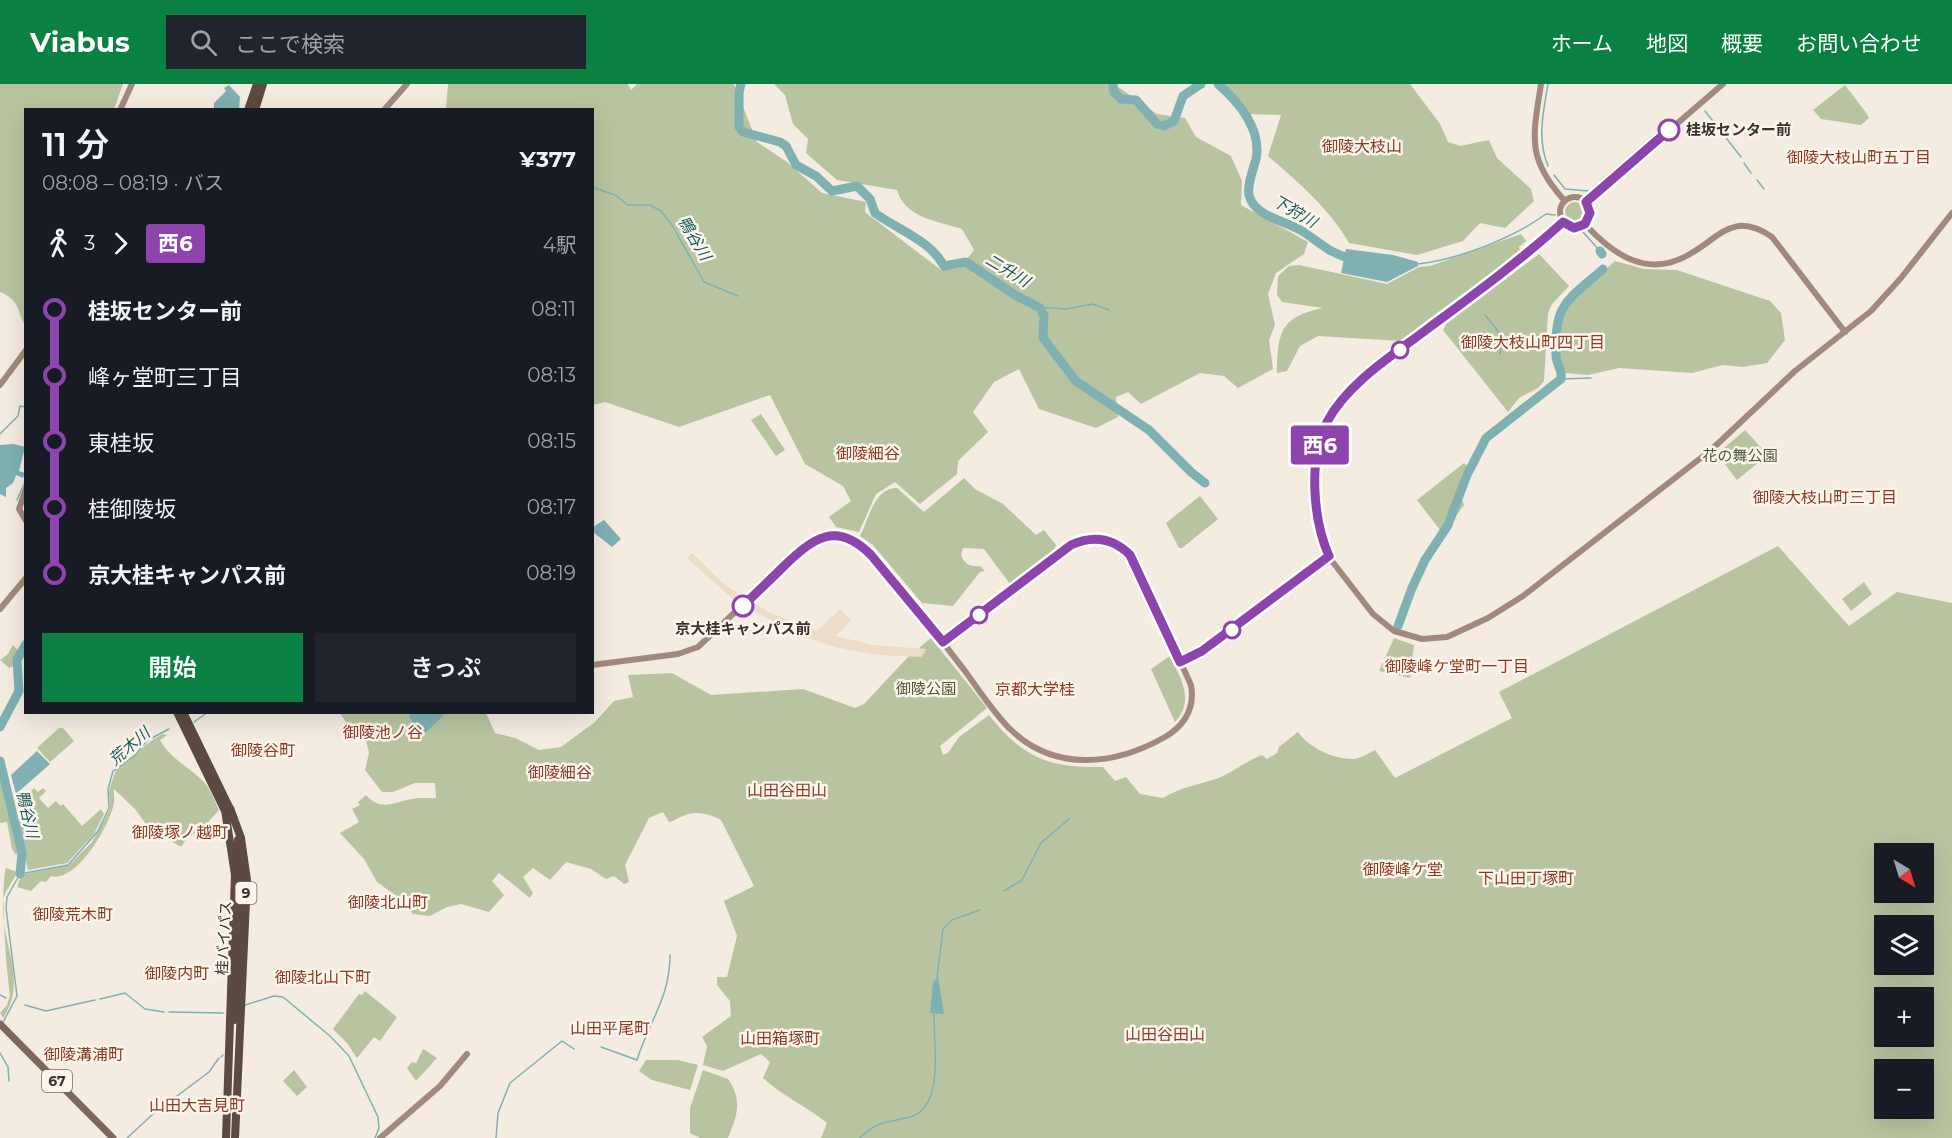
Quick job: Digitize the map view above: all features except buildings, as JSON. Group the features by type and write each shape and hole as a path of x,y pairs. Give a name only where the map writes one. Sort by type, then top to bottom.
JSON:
{"highway":[{"path":"249,108 257,84"},
{"path":"256,108 263,84"},
{"name":"桂バイパス","path":"178,714 227,809"},
{"name":"桂バイパス","path":"184,714 227,809 238,856 239,909 234,1020"},
{"path":"226,1138 235,875 227,809"},
{"name":"9","path":"227,809 242,838 246,880 235,1138"}],"main road":[{"name":"67","path":"0,1024 113,1138"}],"street":[{"path":"121,108 132,84"},
{"path":"386,108 407,84"},
{"path":"1541,84 1535,148 1545,175 1564,200"},
{"path":"1586,202 1723,84"},
{"path":"1576,196 1586,202 1590,213 1585,224 1574,228 1563,222 1559,212 1564,200 1576,196"},
{"path":"1563,222 1521,259 1404,347 1353,389 1338,405 1322,434 1316,482 1317,520 1329,556 1373,614 1392,630 1422,639 1454,635 1522,596 1640,507 1718,444 1795,371 1845,332 1886,295 1952,213"},
{"path":"1585,224 1614,253 1648,263 1681,259 1731,227 1754,228 1772,237 1845,332"},
{"path":"0,385 24,353"},
{"path":"24,495 19,509 24,518"},
{"path":"594,665 678,654 698,647 806,545 817,539 835,535 859,543 911,601 1009,728 1031,746 1046,753 1084,762 1123,756 1180,727 1188,716 1193,696 1180,662 1130,555 1118,545 1095,538 1071,545 943,642"},
{"path":"1180,662 1223,636 1329,556"},
{"path":"0,609 24,580"},
{"path":"380,1138 441,1086 467,1054"}],"green space":[{"path":"0,84 123,84 114,108 24,108 24,323 15,302 0,292"},
{"path":"448,84 628,84 631,90 637,84 734,84 757,142 787,162 822,193 866,202 865,212 941,270 960,268 974,250 962,229 914,213 901,199 897,190 837,180 806,153 808,139 793,124 785,95 774,84 1114,84 1157,114 1185,118 1196,137 1231,156 1242,181 1241,205 1308,242 1304,254 1276,273 1268,294 1275,325 1269,340 1273,369 1238,388 1224,376 1200,373 1141,404 1128,392 1116,397 1118,417 1096,428 1039,409 1019,369 994,382 973,412 988,432 958,461 957,474 920,504 895,482 876,494 859,532 836,527 829,517 851,501 843,486 805,464 770,395 679,427 605,402 594,405 594,108 446,108"},
{"path":"1220,84 1410,84 1440,124 1448,142 1460,146 1489,140 1497,158 1531,189 1534,201 1505,228 1480,223 1463,241 1417,255 1349,243 1323,207 1268,156 1281,115 1249,114"},
{"path":"1845,85 1869,118 1861,125 1821,119 1813,110"},
{"path":"1575,202 1582,205 1585,212 1582,219 1575,222 1568,219 1565,212 1568,205"},
{"path":"1521,234 1526,241 1519,247 1521,253 1401,341 1318,336 1300,346 1287,371 1277,373 1279,347 1284,328 1298,316 1323,308 1282,302 1277,295 1278,276 1289,266 1299,265 1387,284 1419,267 1430,266"},
{"path":"1539,254 1569,286 1552,304 1548,313 1544,381 1538,388 1519,398 1508,412 1443,330 1447,323"},
{"path":"1615,261 1644,269 1677,270 1770,301 1781,313 1785,340 1767,363 1743,367 1723,365 1692,373 1619,368 1588,375 1564,373 1558,361 1557,330 1562,309"},
{"path":"761,414 785,450 776,456 751,420"},
{"name":"花の舞公園","path":"1745,430 1766,453 1765,457 1737,480 1717,454"},
{"path":"1464,463 1471,471 1462,499 1464,505 1443,534 1417,500"},
{"path":"964,478 975,489 1003,504 1036,535 1044,530 1056,545 1054,550 1010,584 984,549 963,548 961,555 966,563 980,566 985,571 980,572 953,606 922,603 873,545 860,536 873,506 889,489 897,488 924,512"},
{"path":"1200,496 1218,519 1179,548 1166,523"},
{"name":"御陵公園","path":"1778,546 1849,626 1897,592 1952,603 1952,1138 821,1138 827,1123 763,1078 770,1062 761,1054 723,1071 703,1065 707,1046 702,1037 731,1016 730,1001 717,985 717,977 727,977 737,936 724,901 754,886 721,820 697,813 688,814 669,822 663,812 649,818 625,865 629,882 624,884 614,876 606,879 591,869 566,862 550,880 533,868 523,877 533,893 530,898 499,873 492,881 504,895 489,912 461,904 447,907 430,916 413,914 398,897 377,882 364,859 340,833 359,822 352,809 360,805 358,802 366,795 382,805 415,798 436,798 435,783 415,783 393,792 382,792 365,770 369,753 366,740 354,735 341,714 486,714 495,733 515,738 539,750 561,747 595,722 614,701 633,697 628,675 672,673 711,695 803,689 855,708 864,704 908,657 931,638 987,708 940,746 943,755 948,753 959,737 989,715 1001,730 1038,758 1067,765 1103,767 1115,781 1126,777 1140,794 1163,798 1216,779 1262,755 1267,759 1277,753 1279,747 1298,732 1315,748 1338,757 1356,759 1375,750 1395,778 1512,718 1499,692"},
{"path":"1864,582 1872,594 1851,611 1842,599"},
{"path":"1394,638 1414,645 1410,678 1379,671"},
{"path":"13,645 18,650 16,665 9,668 0,660 8,654"},
{"path":"1170,656 1182,681 1185,698 1181,714 1175,722 1151,669"},
{"path":"59,728 63,728 74,741 50,762 37,748"},
{"path":"163,734 167,735 160,740 164,746 205,783 219,810 202,829 187,837 182,846 179,846 148,827 135,809 114,789 114,803 106,825 81,862 61,876 51,876 46,882 41,881 31,891 17,887 21,875 69,865 92,842 110,809 109,790 117,767"},
{"path":"0,777 19,850 16,855 12,849 7,822 0,823"},
{"path":"34,788 38,792 43,788 46,791 39,798 48,808 56,801 61,806 63,804 82,826 101,809 104,814 94,834 67,863 28,870 19,827 22,806"},
{"path":"6,868 17,872 4,899 4,878"},
{"path":"4,923 12,961 14,989 3,1018 0,1013 7,1005 10,995"},
{"path":"365,991 397,1017 380,1041 374,1037 357,1058 347,1043 333,1029 359,994 362,995"},
{"path":"423,1049 437,1058 416,1081 407,1068 412,1062 416,1063"},
{"path":"646,1060 678,1060 698,1065 690,1090 652,1080 639,1071"},
{"path":"294,1070 307,1087 297,1096 283,1081"},
{"path":"703,1070 728,1079 736,1094 736,1115 728,1138 700,1138 690,1133 690,1108"}],"shaded area":[{"path":"692,553 725,585 770,613 817,631 840,609 851,620 836,636 873,645 926,649 925,652 921,657 878,655 835,647 802,636 735,601 687,558"}],"water":[{"path":"229,85 240,97 239,108 214,108 214,103 226,91 224,88"},
{"path":"1346,249 1393,255 1418,262 1418,266 1387,282 1341,273"},
{"path":"14,444 24,447 19,471 24,473 24,476 23,478 16,475 13,483 6,488 6,497 0,494 0,445"},
{"path":"604,520 621,539 612,547 594,533 594,526"},
{"path":"410,714 445,714 422,736 409,717"},
{"path":"37,751 50,764 16,794 11,775"},
{"path":"938,977 944,1014 930,1013 933,982"}],"waterway":[{"name":"二升川","path":"741,84 739,127 743,132 780,142 786,146 796,165 816,176 832,191 857,186 870,199 875,213 922,242 931,249 944,266 966,262 1015,295 1040,308 1044,316 1043,338 1076,381 1149,430 1205,483"},
{"name":"下狩川","path":"1113,84 1114,92 1121,99 1136,100 1157,124 1164,126 1174,121 1183,96 1201,84"},
{"name":"下狩川","path":"1218,84 1241,108 1256,138 1256,159 1249,187 1252,202 1272,218 1296,227 1345,257"},
{"path":"1548,84 1542,136 1548,166"},
{"path":"1705,111 1741,157"},
{"path":"1554,175 1565,189 1589,191 1662,128"},
{"path":"1744,163 1751,173"},
{"path":"1757,180 1764,189"},
{"name":"鴨谷川","path":"594,188 615,195 628,205 650,205 661,211 672,225 704,282 738,296"},
{"path":"1418,264 1451,257 1485,246 1518,231 1546,214 1555,215"},
{"path":"1583,232 1600,251"},
{"path":"1398,626 1425,560 1448,525 1467,475 1486,438 1561,379 1556,356 1557,325 1560,314 1571,297 1603,269"},
{"path":"1038,307 1066,309 1093,304 1109,310"},
{"path":"1485,315 1500,336 1500,354"},
{"path":"1561,379 1591,378"},
{"path":"0,434 18,416 20,406 24,407"},
{"path":"17,500 24,484"},
{"name":"鴨谷川","path":"0,727 19,691 17,660 24,648"},
{"name":"荒木川","path":"194,722 205,714"},
{"name":"荒木川","path":"2,1024 17,996 6,908 7,897 20,874 68,865 98,831 109,808 108,789 113,771 134,756 148,740 169,729"},
{"name":"鴨谷川","path":"0,761 22,853 20,874"},
{"path":"1004,891 1022,880 1041,843 1069,819"},
{"path":"937,977 943,929 952,920 980,910"},
{"path":"601,1047 637,1060 663,997 667,984 670,955"},
{"path":"100,999 125,993 145,1009 164,1012"},
{"path":"0,995 6,998"},
{"path":"245,1005 274,996 283,997 330,1036 349,1056 378,1117 379,1128 375,1138"},
{"path":"25,1005 46,1011 95,1000"},
{"path":"169,1012 223,1013"},
{"path":"860,1138 878,1125 910,1117 921,1111 929,1100 935,1071 934,1014"},
{"path":"496,1138 498,1113 510,1083 562,1041 574,1049"},
{"path":"0,1053 8,1067 9,1081"},
{"path":"127,1138 153,1114 209,1072 219,1058"}],"bus line":[{"name":"西6","path":"743,606 806,545 827,536 841,536 859,543 871,555 943,642 1071,545 1095,538 1111,541 1125,549 1135,562 1180,662 1202,651 1329,556 1317,520 1315,492 1318,454 1326,424 1347,394 1404,347 1521,259 1563,222 1574,228 1585,224 1590,213 1586,202 1669,130"}],"place":[{"name":"桂坂センター前","path":"1669,130"},
{"name":"京大桂キャンパス前","path":"743,606"}],"district":[{"name":"御陵大枝山","path":"1362,146"},
{"name":"御陵大枝山町五丁目","path":"1859,157"},
{"name":"御陵大枝山町四丁目","path":"1533,342"},
{"name":"御陵細谷","path":"868,453"},
{"name":"御陵大枝山町三丁目","path":"1825,497"},
{"name":"御陵峰ケ堂町一丁目","path":"1457,666"},
{"name":"京都大学桂","path":"1035,689"},
{"name":"御陵池ノ谷","path":"383,732"},
{"name":"御陵谷町","path":"263,750"},
{"name":"御陵細谷","path":"560,772"},
{"name":"山田谷田山","path":"787,790"},
{"name":"御陵塚ノ越町","path":"180,832"},
{"name":"御陵峰ケ堂","path":"1403,869"},
{"name":"下山田丁塚町","path":"1526,878"},
{"name":"御陵北山町","path":"388,902"},
{"name":"御陵荒木町","path":"73,914"},
{"name":"御陵内町","path":"177,973"},
{"name":"御陵北山下町","path":"323,977"},
{"name":"山田平尾町","path":"610,1028"},
{"name":"山田谷田山","path":"1165,1034"},
{"name":"山田箱塚町","path":"780,1038"},
{"name":"御陵溝浦町","path":"84,1054"},
{"name":"山田大吉見町","path":"197,1105"}]}
